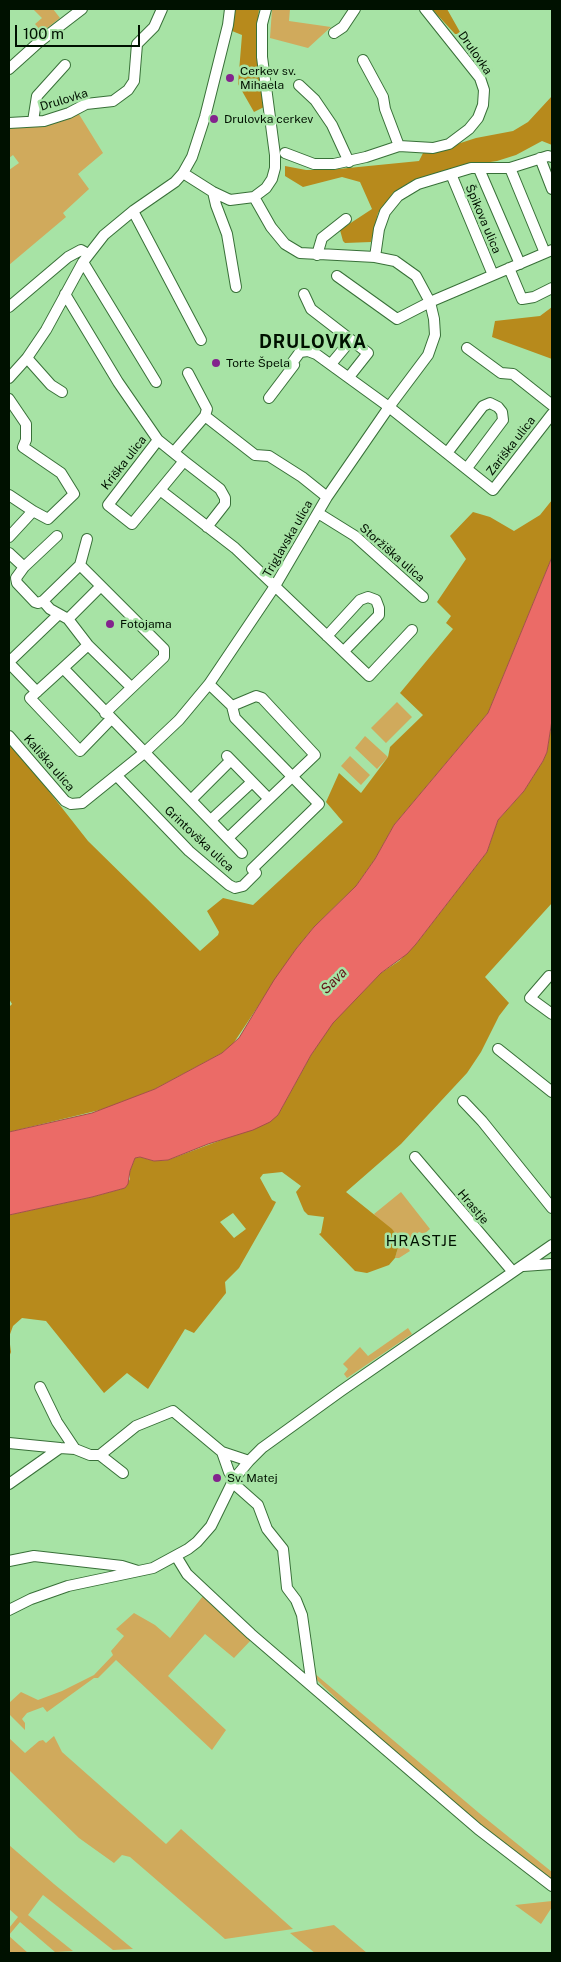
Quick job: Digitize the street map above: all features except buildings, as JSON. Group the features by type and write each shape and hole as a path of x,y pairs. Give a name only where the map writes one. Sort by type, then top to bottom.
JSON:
{"street":[{"path":"9,69 38,42 82,9"},
{"name":"Drulovka","path":"9,123 55,118 86,104 113,101 128,90 134,81 137,44 154,27 162,9"},
{"path":"9,378 27,358 46,330 86,258 104,235 133,211 175,182 183,173 192,157 205,117 228,25 230,9"},
{"path":"183,173 213,192 230,200 254,197 266,188 272,179 275,168 274,147 262,57 262,24 266,9"},
{"path":"334,33 343,27 355,9"},
{"name":"Drulovka","path":"285,153 302,162 314,164 349,162 398,146 433,148 449,144 469,129 478,118 483,105 484,90 480,78 426,9"},
{"path":"363,60 383,97 385,109 398,146"},
{"name":"Drulovka","path":"33,121 36,96 65,65"},
{"path":"300,85 315,100 332,125 349,162"},
{"name":"Špikova ulica","path":"375,257 385,212 398,196 418,184 471,168 510,168 540,158 552,157"},
{"path":"540,158 552,189"},
{"name":"Špikova ulica","path":"430,302 548,251 510,168"},
{"name":"Špikova ulica","path":"479,169 520,264"},
{"name":"Špikova ulica","path":"451,174 493,275"},
{"path":"213,192 227,234 236,287"},
{"path":"254,197 271,227 285,244 300,253 375,257"},
{"path":"133,211 201,340"},
{"path":"317,255 322,238 346,219"},
{"path":"9,307 68,258 81,250 156,382"},
{"name":"Triglavska ulica","path":"209,684 275,586 318,514 326,497 389,406 428,355 435,335 434,319 430,302 416,276 395,261 375,257"},
{"name":"Špikova ulica","path":"509,268 522,299 534,297 552,288"},
{"path":"338,276 397,319 430,302"},
{"path":"65,294 118,382 158,440"},
{"path":"304,294 311,309 368,353 349,377"},
{"path":"331,364 351,340"},
{"path":"467,348 502,373 512,374 552,404"},
{"path":"270,398 294,365 292,363 300,352 308,351 331,364 389,406"},
{"path":"27,358 51,385 62,392"},
{"path":"174,452 205,416 207,408 188,373"},
{"path":"9,399 26,424 26,440 23,448 61,473 74,494 48,519 33,512 9,495"},
{"name":"Zariška ulica","path":"447,453 483,406 490,403 498,407 502,412 503,420 466,468"},
{"name":"Zariška ulica","path":"389,406 493,490 552,414"},
{"path":"205,416 255,455 269,456 302,477 326,497"},
{"name":"Kriška ulica","path":"184,461 132,524 108,505 158,440 220,489 225,498 225,504 207,527"},
{"path":"160,490 235,548 369,676 412,630"},
{"path":"9,537 33,512"},
{"name":"Storžiška ulica","path":"318,514 355,536 423,597"},
{"path":"57,536 24,567 16,578 17,583 35,602 43,601 80,564 87,539"},
{"path":"9,553 24,567"},
{"path":"80,564 164,649 164,657 131,688 80,751 30,698 88,645"},
{"path":"36,692 9,662 101,586"},
{"path":"327,636 360,600 368,597 376,600 380,608 379,615 344,651"},
{"path":"43,601 50,609 63,616 88,645 131,688"},
{"path":"63,668 242,853"},
{"name":"Grintovška ulica","path":"117,776 189,851 229,885 235,888 244,886 256,874 252,869 319,804 235,718 232,706 209,684"},
{"name":"Kališka ulica","path":"9,736 65,801 71,804 82,803 144,753 179,720 209,684"},
{"name":"Grintovška ulica","path":"228,838 268,798 315,756 262,698 256,696 232,706"},
{"name":"Grintovška ulica","path":"191,800 229,758 268,798"},
{"name":"Grintovška ulica","path":"211,820 252,782"},
{"path":"549,976 530,998 552,1014"},
{"path":"498,1049 552,1092"},
{"path":"463,1101 482,1121 552,1208"},
{"name":"Hrastje","path":"414,1157 513,1272"},
{"path":"9,1610 30,1599 68,1586 141,1572 176,1556 197,1542 216,1517 233,1481 248,1461 272,1440 552,1245"},
{"path":"522,1266 552,1264"},
{"path":"40,1387 57,1422 75,1448"},
{"path":"100,1455 136,1426 173,1411 222,1452 248,1461"},
{"path":"9,1443 75,1448 90,1455 100,1455 123,1473"},
{"path":"9,1484 60,1448"},
{"path":"222,1452 233,1481 258,1505 267,1529 283,1549 287,1588 296,1600 302,1615 312,1686"},
{"path":"9,1561 34,1556 122,1566 141,1572"},
{"path":"176,1556 186,1574 251,1634 478,1829 552,1886"}],"shaded area":[{"path":"33,9 53,9 60,18 42,32 35,24 42,18"},
{"path":"234,9 259,9 257,32 258,67 264,107 254,112 238,84 242,35 232,31"},
{"path":"272,9 290,9 289,21 331,27 308,48 270,38"},
{"path":"432,9 447,9 460,32 455,34"},
{"path":"552,96 552,145 542,141 516,155 497,161 470,165 414,180 394,192 378,213 371,242 345,243 340,230 372,209 360,182 342,177 303,187 285,176 285,166 306,170 328,170 419,161 425,149 448,147 476,138 513,131 528,122"},
{"path":"77,111 103,153 78,174 89,189 63,213 66,217 9,265 9,170 19,163 13,155 9,158 9,125"},
{"path":"552,307 552,359 492,337 495,321 540,316"},
{"path":"552,500 552,557 488,713 394,825 375,859 356,886 314,927 296,949 233,1044 222,1053 155,1089 108,1108 9,1132 9,1007 12,1004 9,999 9,743 88,841 200,951 219,932 207,911 223,898 253,905 343,822 326,802 339,773 361,793 388,757 390,747 423,715 400,693 453,629 446,623 451,616 437,602 466,559 450,536 473,512 490,517 514,531 540,515"},
{"path":"397,702 412,717 386,743 371,728"},
{"path":"552,720 552,903 485,977 509,1003 499,1016 481,1052 467,1073 401,1144 346,1192 392,1229 398,1237 399,1244 395,1258 389,1265 367,1273 355,1271 319,1234 321,1233 324,1217 308,1215 304,1211 296,1192 301,1186 282,1172 263,1174 260,1178 272,1200 276,1202 272,1210 239,1268 225,1282 226,1293 194,1333 185,1329 148,1389 127,1373 104,1393 46,1321 22,1318 13,1326 9,1337 9,1215 125,1188 130,1179 130,1171 135,1158 140,1157 154,1161 168,1160 224,1139 278,1115 311,1055 333,1022 381,973 399,961 416,944 487,852 498,820 524,791 543,761 547,752","holes":["233,1213 246,1229 234,1238 220,1222"]},
{"path":"365,736 388,757 377,769 355,748"},
{"path":"350,756 370,775 361,785 341,766"},
{"path":"401,1192 430,1229 424,1234 419,1232 405,1244 410,1251 399,1258 395,1258 399,1244 374,1214"},
{"path":"408,1328 412,1334 347,1378 344,1374 348,1369 343,1364 360,1347 368,1356"},
{"path":"9,1337 11,1352 9,1357"},
{"path":"203,1596 252,1639 234,1658 205,1634 168,1676 226,1730 212,1750 116,1660 98,1678 94,1678 47,1712 43,1707 27,1713 22,1719 25,1723 25,1730 9,1714 9,1703 21,1692 38,1700 62,1691 94,1675 113,1655 111,1651 124,1636 116,1629 134,1613 155,1625 170,1638"},
{"path":"314,1673 479,1813 552,1872 552,1882 482,1827 365,1726 315,1678"},
{"path":"54,1736 62,1752 166,1844 181,1829 293,1929 225,1939 130,1857 122,1855 114,1863 79,1838 9,1770 9,1738 25,1753 39,1741 43,1740 46,1743"},
{"path":"9,1845 133,1949 113,1950 43,1895 28,1915 73,1951 55,1952 20,1922 9,1935 9,1928 18,1917 9,1909"},
{"path":"552,1901 552,1907 541,1924 515,1905"},
{"path":"334,1925 367,1953 315,1953 290,1933"},
{"path":"9,1936 28,1953 9,1952"}],"water":[{"name":"Sava","path":"552,557 552,720 547,752 543,761 524,791 498,820 487,852 416,944 407,954 381,973 333,1023 311,1055 278,1115 270,1122 253,1130 208,1144 168,1160 154,1161 140,1157 135,1158 128,1184 125,1188 9,1215 9,1132 92,1113 155,1089 222,1053 239,1038 274,980 296,949 314,927 356,886 375,859 394,825 488,713"}],"place":[{"name":"Cerkev sv. Mihaela","path":"230,78"},
{"name":"Drulovka cerkev","path":"214,119"},
{"name":"Torte Špela","path":"216,363"},
{"name":"Fotojama","path":"110,624"},
{"name":"Sv. Matej","path":"217,1478"}],"district":[{"name":"DRULOVKA","path":"313,342"},
{"name":"HRASTJE","path":"422,1241"}]}
